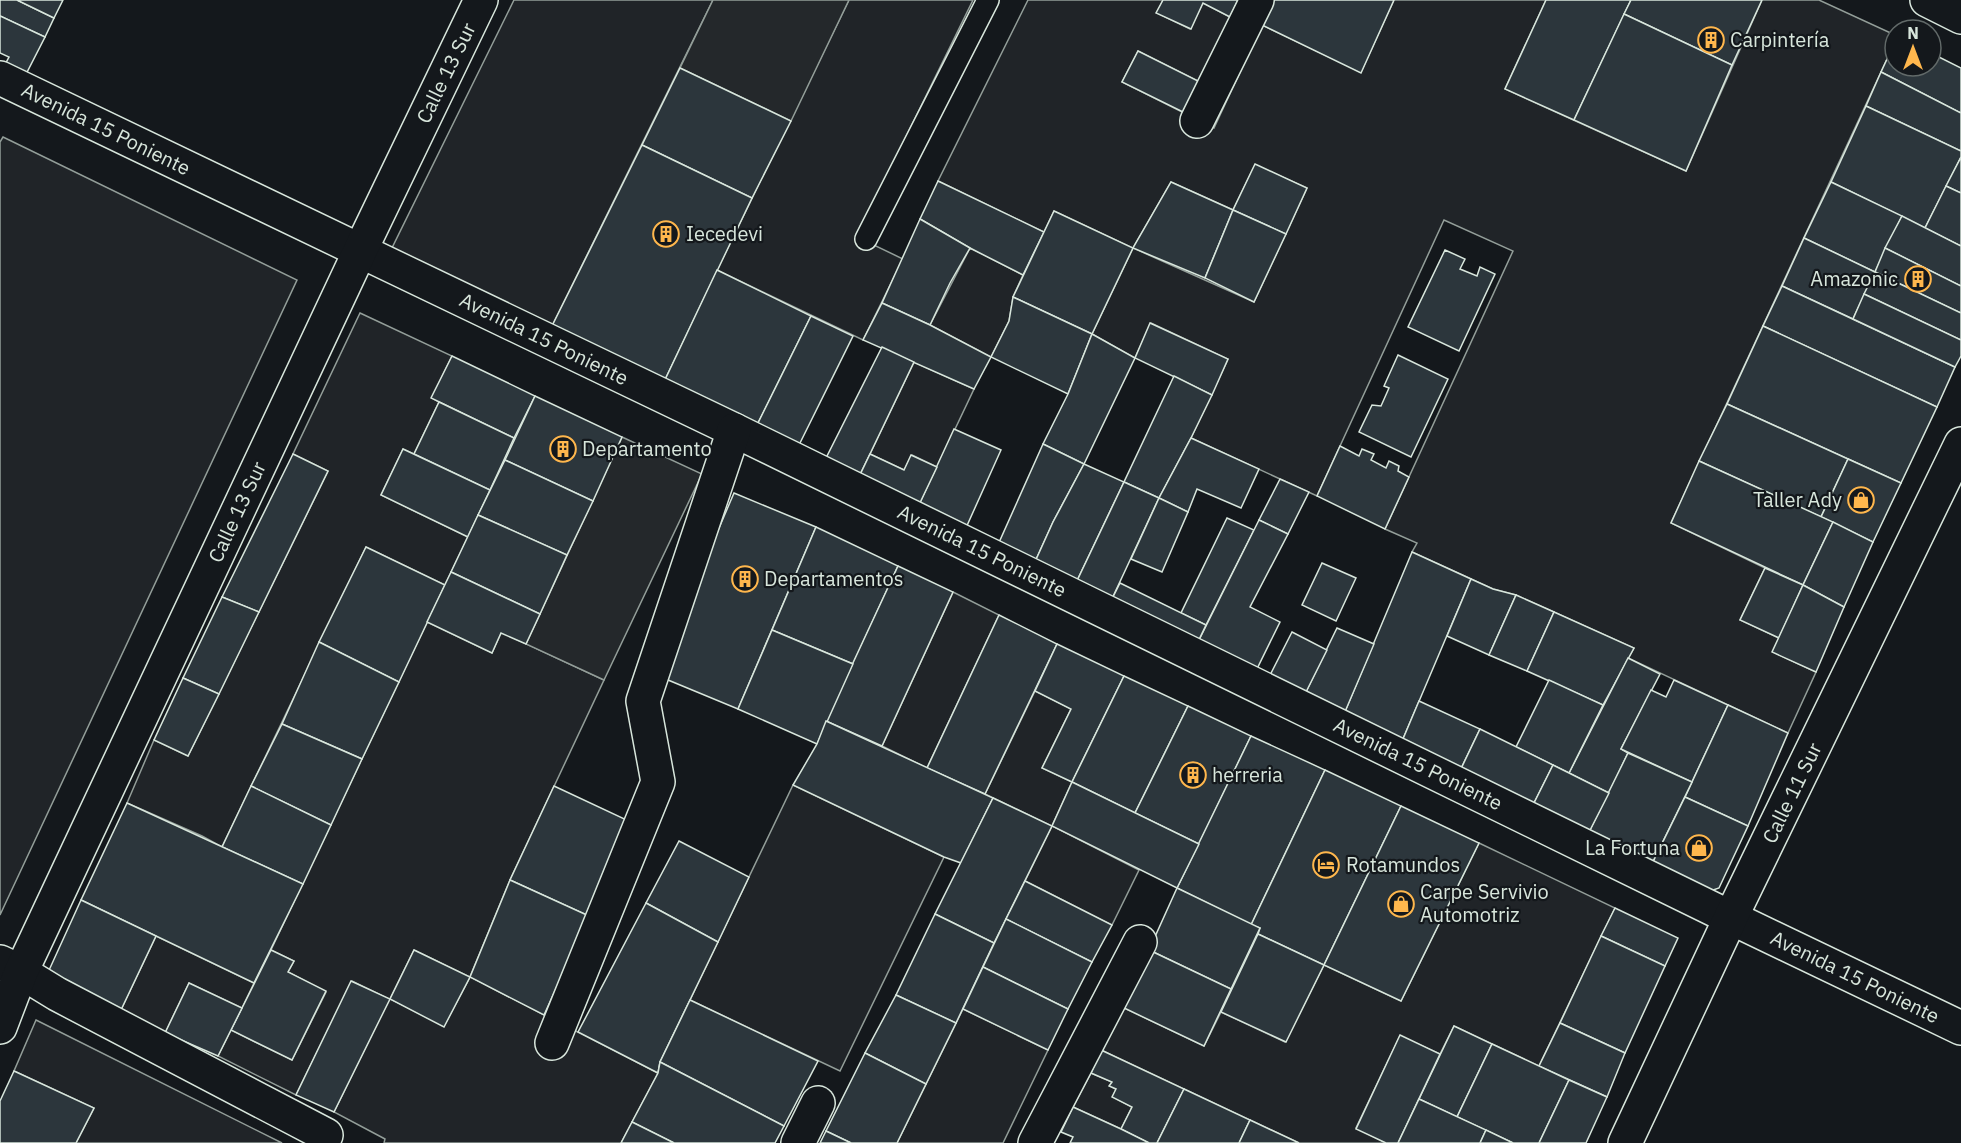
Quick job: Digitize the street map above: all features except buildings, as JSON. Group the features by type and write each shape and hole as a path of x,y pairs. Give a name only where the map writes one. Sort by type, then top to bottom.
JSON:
{"street":[{"name":"Calle 13 Sur","path":"0,1027 11,967 481,0"},
{"path":"1197,121 1257,0"},
{"path":"1927,0 1961,17"},
{"name":"Avenida 15 Poniente","path":"0,78 734,430 1961,1028"},
{"path":"552,1043 658,782 643,701 734,430"},
{"name":"Calle 11 Sur","path":"1625,1143 1731,917 1961,444"},
{"path":"1035,1143 1140,942"},
{"path":"11,967 57,994 326,1135"},
{"path":"798,1143 818,1103"}],"lane":[{"path":"866,239 988,0"}],"shaded area":[{"path":"514,0 713,0 550,330 390,252"},
{"path":"713,0 849,0 791,121 680,68"},
{"path":"849,0 973,0 857,237 903,259 863,340 717,270"},
{"path":"1028,0 1163,0 1157,13 1190,29 1203,3 1230,17 1198,81 1138,51 1122,82 1214,128 1262,25 1361,72 1394,0 1546,0 1505,89 1686,171 1762,0 1819,0 1883,29 1883,68 1671,523 1765,568 1740,620 1779,638 1773,652 1816,672 1788,733 1628,658 1634,648 1516,595 1493,589 1412,552 1417,543 1385,529 1513,251 1444,220 1317,496 1191,438 1228,359 1151,323 1135,358 1092,334 1133,248 1054,211 1044,232 938,181","holes":["1255,165 1307,188 1254,302 1133,248 1171,182 1233,210"]},
{"path":"3,137 297,280 0,915 0,142"},
{"path":"970,248 1023,275 1013,297 1009,321 991,357 930,325"},
{"path":"360,313 452,356 432,398 439,402 414,454 403,449 381,495 468,537 445,585 366,547 222,847 127,803 154,740 188,756 328,471 293,454"},
{"path":"914,362 974,389 937,467 912,455 904,470 870,454"},
{"path":"622,437 702,474 604,680 526,644"},
{"path":"953,592 999,615 927,768 882,746"},
{"path":"427,622 492,653 503,633 604,680 510,880 470,977 658,1073 621,1143 384,1143 385,1139 334,1112 389,999 352,981 296,1095 218,1056 231,1030 292,1060 326,992 288,972 294,961 271,950","holes":["414,950 470,977 444,1026 390,999"]},
{"path":"1035,691 1071,709 1042,768 1072,782 1052,826 985,794"},
{"path":"793,785 944,857 840,1071 690,1000"},
{"path":"1052,826 1139,870 1112,925 1025,881"},
{"path":"1479,843 1615,908 1539,1066 1454,1026 1440,1054 1400,1036 1356,1128 1386,1143 1299,1143 1101,1050 1122,1007 1204,1046 1221,1012 1285,1042 1324,965 1401,1001"},
{"path":"156,936 254,983 242,1008 189,983 165,1033 120,1012"},
{"path":"963,1009 1048,1050 1003,1143 897,1143"},
{"path":"36,1020 282,1143 76,1143 94,1108 14,1071"},
{"path":"1091,1073 1112,1082 1110,1086 1116,1089 1113,1097 1132,1107 1121,1129 1073,1107"}],"place":[{"name":"Carpintería","path":"1711,40"},
{"name":"Iecedevi","path":"666,234"},
{"name":"Amazonic","path":"1918,279"},
{"name":"Departamento","path":"563,449"},
{"name":"Taller Ady","path":"1861,500"},
{"name":"Departamentos","path":"745,579"},
{"name":"herreria","path":"1193,775"},
{"name":"La Fortuna","path":"1699,848"},
{"name":"Rotamundos","path":"1326,865"},
{"name":"Carpe Servivio Automotriz","path":"1401,904"}]}
